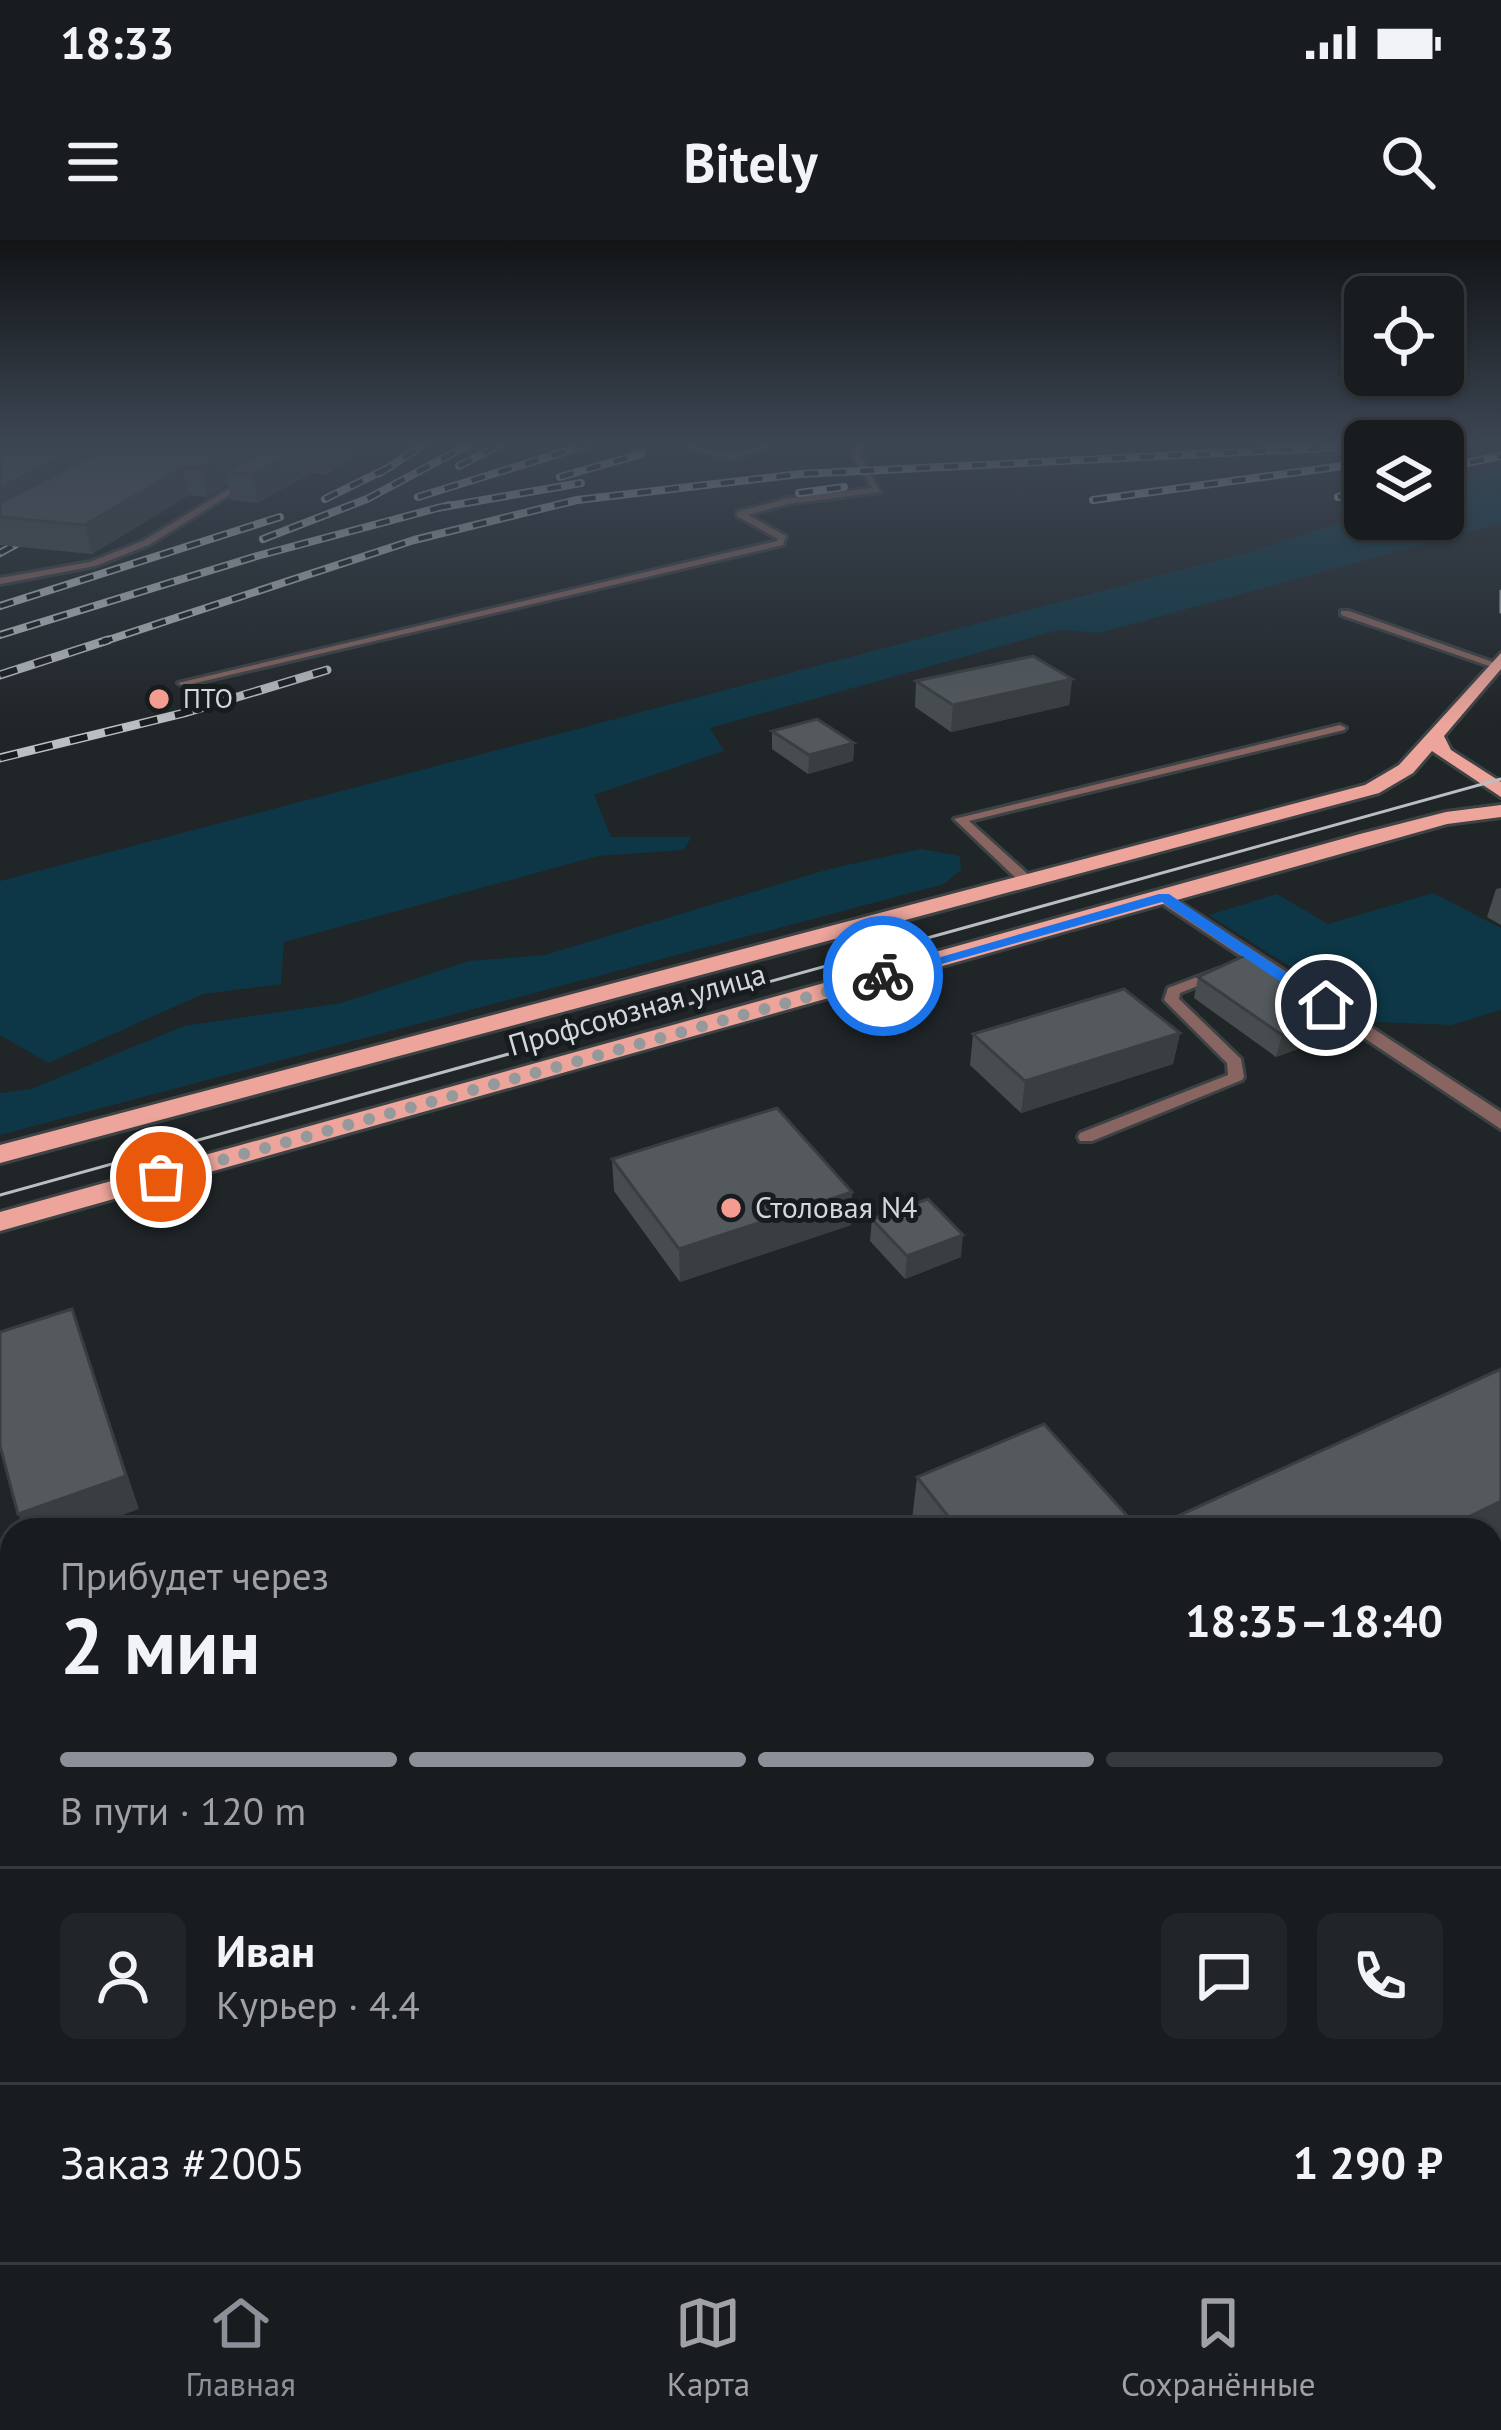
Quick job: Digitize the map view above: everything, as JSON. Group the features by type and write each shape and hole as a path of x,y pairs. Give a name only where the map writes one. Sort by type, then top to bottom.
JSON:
{"main road":[{"name":"Профсоюзная улица","path":"0,1154 1372,789 1406,769 1498,662"},
{"path":"1436,738 1442,753 1501,790"},
{"name":"Профсоюзная улица","path":"0,1222 1446,818 1501,811"}],"street":[{"path":"1164,897 1501,1122"}],"lane":[{"path":"0,581 92,564 154,538"},
{"path":"183,683 782,542 777,538"},
{"path":"1345,613 1498,662"},
{"path":"1025,879 960,818 1340,728"},
{"path":"1086,1136 1236,1077 1235,1062 1174,1005 1171,995 1256,958"}],"shaded area":[{"path":"1292,538 1439,540 1099,633 1059,630 710,728 724,751 594,795 611,837 692,837 683,850 598,856 284,942 281,984 203,994 48,1063 0,1035 0,881"},
{"path":"921,849 960,856 961,870 944,884 0,1135 0,1093 31,1089 184,1026 341,1003 469,961 545,955 829,869"},
{"path":"1433,893 1501,928 1501,1010 1451,1025 1377,1022 1209,915 1277,894 1328,924"}],"building":[{"path":"1033,656 1072,679 953,705 916,681"},
{"path":"817,719 854,743 809,755 772,731"},
{"path":"1246,955 1336,1015 1282,1035 1198,977"},
{"path":"1124,989 1180,1033 1025,1081 973,1034"},
{"name":"Столовая N4","path":"777,1108 852,1192 679,1249 612,1159"},
{"path":"928,1199 963,1235 907,1256 872,1219"},
{"path":"72,1309 126,1476 18,1514 0,1446 0,1332"},
{"path":"1501,1369 1501,1501 1466,1518 1173,1518"},
{"path":"1044,1424 1129,1518 949,1518 917,1477"}],"tram line":[{"path":"1501,591 1501,612"},
{"path":"0,1195 1501,779"}],"railway":[{"path":"0,553 27,538"},
{"path":"0,606 213,538"},
{"path":"0,635 323,538"},
{"path":"99,643 421,538"},
{"path":"0,675 108,640"},
{"path":"0,758 184,713 327,670"}],"way so far":[{"path":"161,1177 883,976"}],"place":[{"name":"ПТО","path":"159,699"},
{"name":"Столовая N4","path":"731,1208"}],"route":[{"path":"883,976 1164,897 1326,1005"}]}
